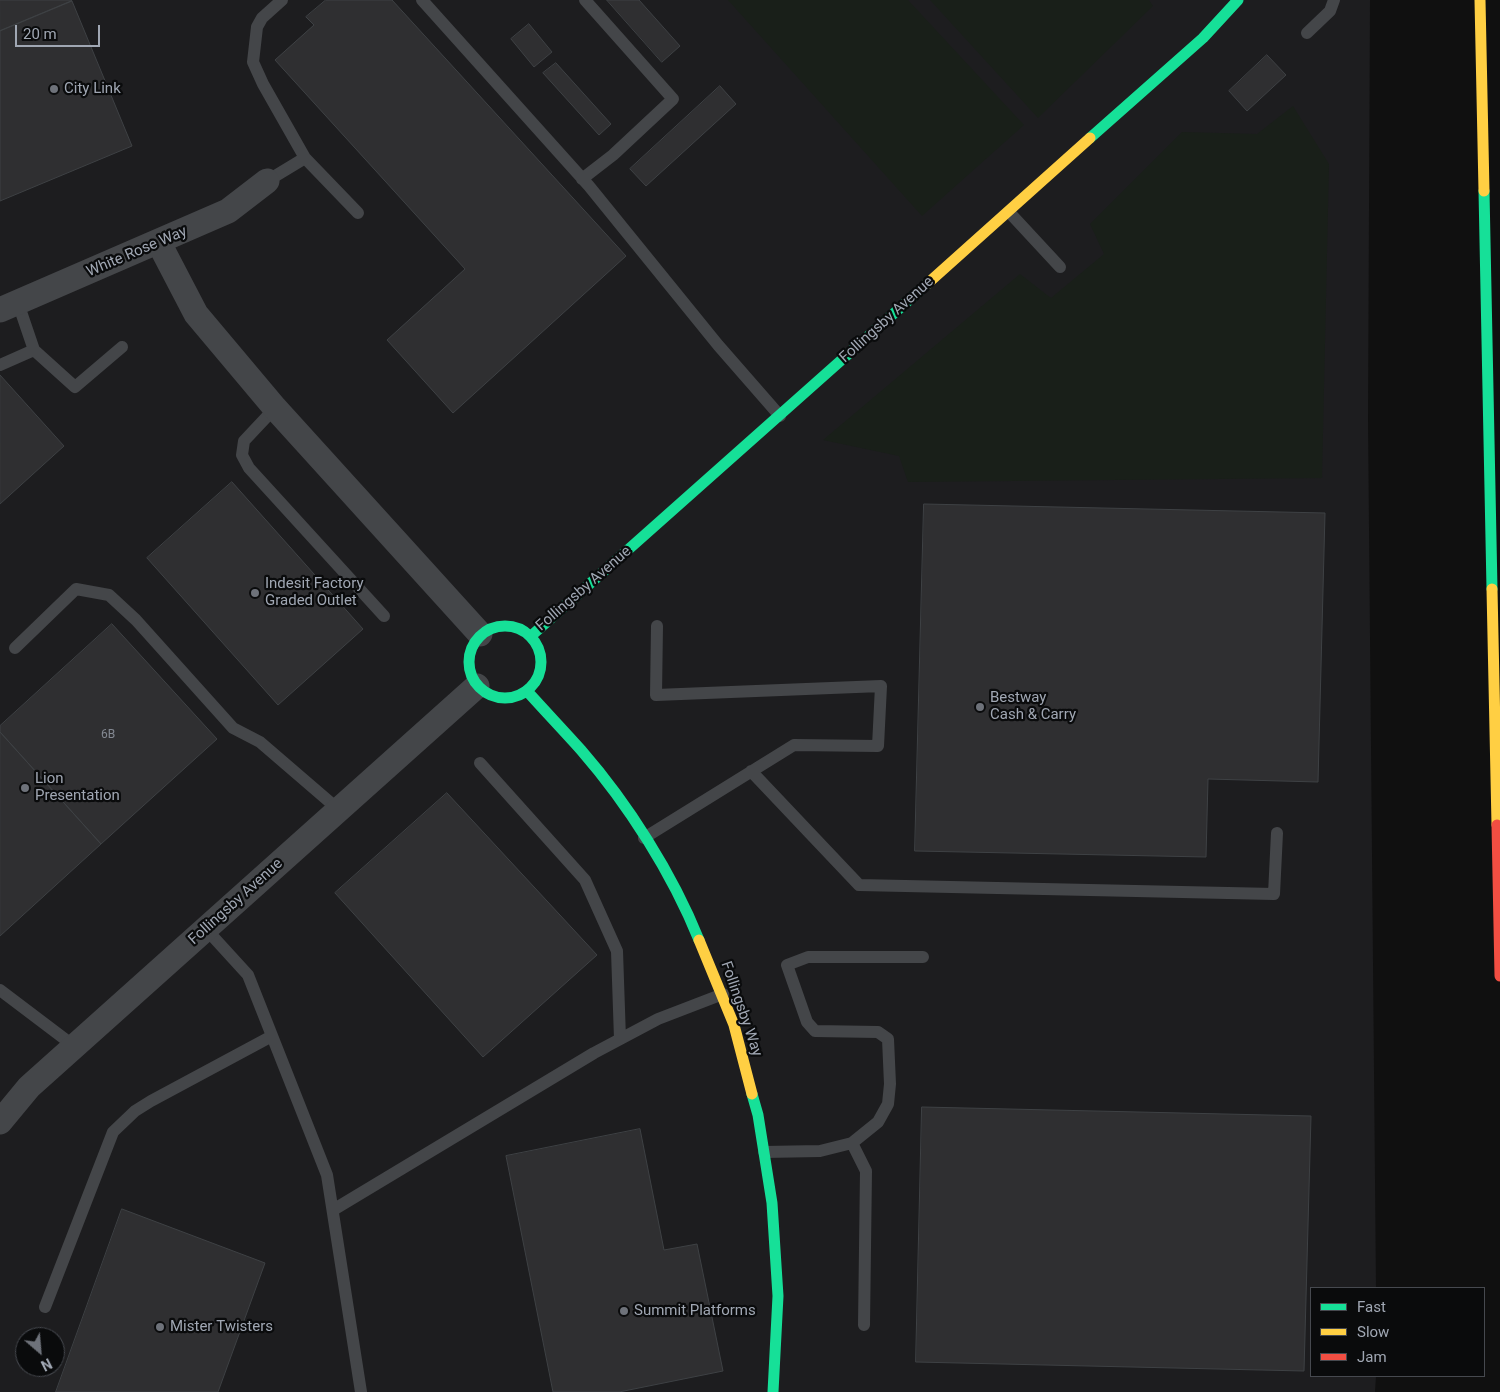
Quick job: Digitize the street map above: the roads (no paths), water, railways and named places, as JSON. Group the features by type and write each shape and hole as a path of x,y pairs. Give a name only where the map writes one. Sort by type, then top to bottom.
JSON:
{"main road":[{"name":"Follingsby Avenue","path":"531,636 1203,38 1238,0"},
{"path":"1480,0 1500,976"},
{"path":"505,625 520,628 531,636 539,648 542,662 539,676 527,691 518,696 504,698 490,696 477,686 471,676 468,662 471,647 480,634 490,628 505,625"},
{"name":"Follingsby Way","path":"527,691 582,751 622,803 658,858 693,925 723,994 734,1025 758,1115 772,1203 778,1296 772,1392"}],"street":[{"name":"White Rose Way","path":"9,306 159,243 228,211 267,181"},
{"path":"159,243 196,314 275,408 480,634"},
{"name":"Follingsby Avenue","path":"0,1122 29,1087 477,686"}],"lane":[{"path":"282,0 262,18 257,27 253,62 263,84 305,158 358,213"},
{"path":"422,0 582,178 718,345 780,416"},
{"path":"582,178 614,155 673,99 585,0"},
{"path":"1307,33 1330,11 1334,0"},
{"path":"267,181 305,158"},
{"path":"1009,212 1060,268"},
{"path":"9,306 34,350 75,387 122,347"},
{"path":"0,365 34,350"},
{"path":"275,408 244,441 242,455 249,468 384,616"},
{"path":"14,648 76,589 109,595 136,620 233,728 260,742 339,810"},
{"path":"644,838 794,745 878,746 881,686 656,695 657,626"},
{"path":"480,763 585,880 616,951 620,1039"},
{"path":"751,772 859,885 1274,894 1277,833"},
{"path":"206,929 248,976 327,1175 361,1392"},
{"path":"764,1152 820,1151 852,1144 878,1122 888,1104 890,1084 888,1039 878,1032 815,1031 807,1022 787,965 808,956 923,957"},
{"path":"0,990 74,1046"},
{"path":"332,1210 620,1039 658,1019 723,994"},
{"path":"45,1307 113,1132 135,1111 151,1101 272,1036"},
{"path":"852,1144 866,1171 864,1325"}],"place":[{"name":"City Link","path":"54,89"},
{"name":"Indesit Factory Graded Outlet","path":"255,593"},
{"name":"Bestway Cash & Carry","path":"980,707"},
{"name":"Lion Presentation","path":"25,788"},
{"name":"Summit Platforms","path":"624,1311"},
{"name":"Mister Twisters","path":"160,1327"}]}
